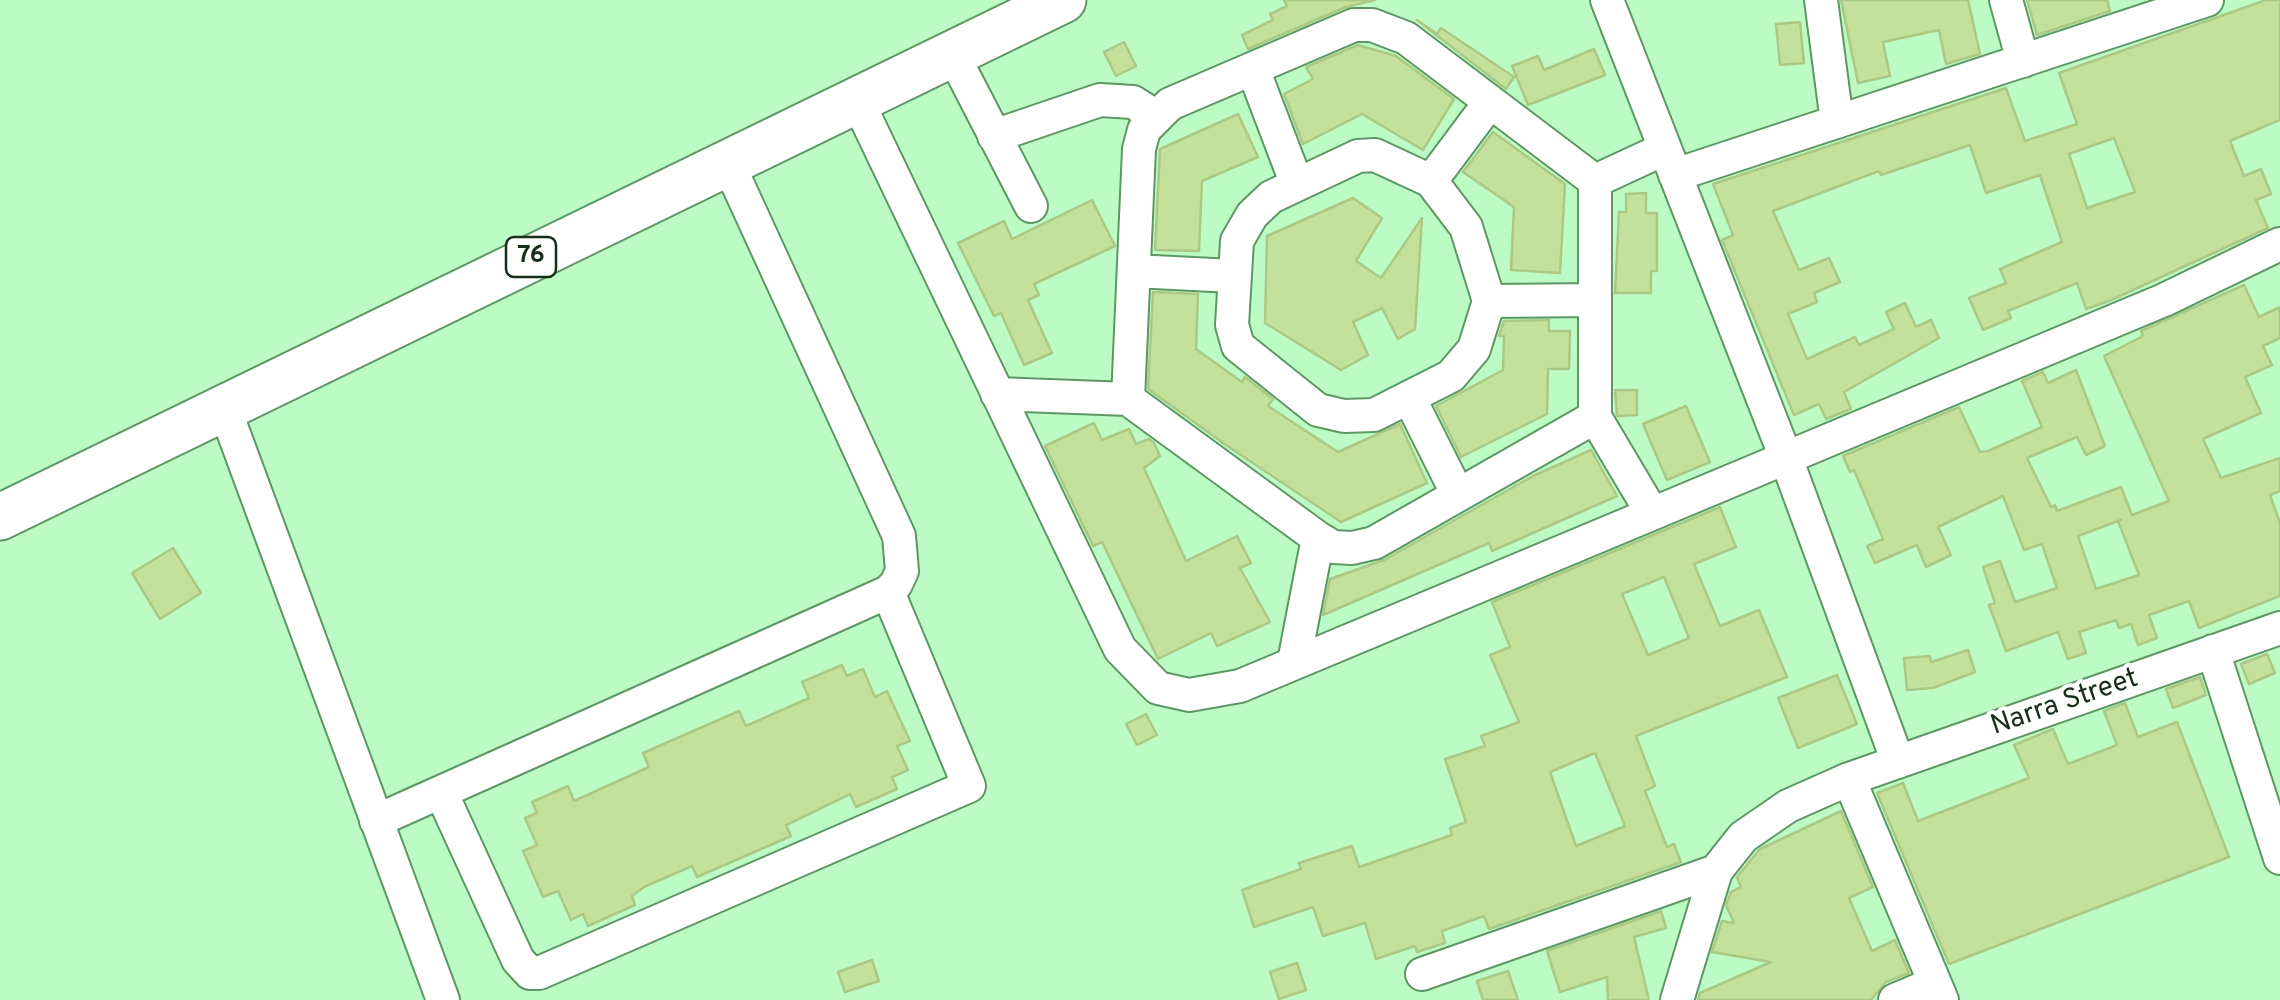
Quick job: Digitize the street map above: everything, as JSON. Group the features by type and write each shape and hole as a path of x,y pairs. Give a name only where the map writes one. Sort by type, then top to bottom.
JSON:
{"highway":[{"name":"76","path":"0,517 1063,0"}],"street":[{"path":"1606,0 1786,458 1898,762"},
{"path":"1821,0 1836,122"},
{"path":"2006,0 2023,60"},
{"path":"1595,181 1836,122 2207,0"},
{"path":"1128,399 1139,149 1144,130 1170,104 1354,25 1372,24 1406,38 1595,181"},
{"path":"952,52 1031,206"},
{"path":"1253,68 1296,182"},
{"path":"856,98 1120,649 1158,688 1189,696 1240,686 2164,300 2280,244"},
{"path":"994,136 1100,100 1133,102 1155,116"},
{"path":"1431,180 1490,102"},
{"path":"1376,155 1431,180 1466,228 1488,301 1467,360 1451,376 1374,415 1318,410 1238,346 1232,325 1236,241 1252,215 1270,197 1296,182 1358,156 1376,155"},
{"path":"376,821 888,592 902,571 899,536 727,161"},
{"path":"1595,181 1595,418 1652,514"},
{"path":"1134,271 1233,276"},
{"path":"1488,301 1595,300"},
{"path":"997,394 1128,399 1318,538 1332,546 1352,548 1374,543 1595,418"},
{"path":"1408,397 1458,494"},
{"path":"224,408 444,1000"},
{"path":"1294,662 1318,538"},
{"path":"441,792 518,960 530,973 540,974 969,786 888,592"},
{"name":"Narra Street","path":"1716,871 1744,837 1773,816 1849,779 2280,628"},
{"path":"2214,652 2280,858"},
{"path":"1849,779 1938,992 1895,1000"},
{"path":"1422,974 1716,871"},
{"path":"1676,1000 1716,871"}],"building":[{"path":"1284,0 1375,0 1346,7 1248,49 1242,35 1273,20 1270,14 1287,6"},
{"path":"1841,0 1968,0 1980,54 1946,64 1939,30 1883,42 1890,76 1858,83"},
{"path":"2027,0 2107,0 2110,11 2037,35"},
{"path":"2266,0 2280,0 2280,120 2230,141 2244,176 2261,169 2271,194 2256,200 2268,228 2109,301 2086,309 2077,283 2008,311 2011,318 1983,330 1969,298 2006,283 2000,269 2062,242 2040,175 1986,193 1970,145 1881,175 1879,171 1773,211 1799,270 1829,258 1840,282 1814,293 1817,302 1788,314 1807,359 1855,337 1859,345 1894,329 1886,312 1905,303 1916,327 1931,320 1939,338 1844,392 1851,409 1826,419 1819,404 1794,415 1722,240 1733,235 1713,184 2006,88 2025,141 2077,124 2059,73","holes":["2114,138 2135,192 2087,208 2069,154"]},
{"path":"1417,20 1437,34 1441,28 1514,77 1506,89"},
{"path":"1800,22 1804,63 1780,65 1776,24"},
{"path":"1124,42 1136,66 1116,76 1104,52"},
{"path":"1358,45 1396,56 1454,99 1423,150 1362,114 1303,144 1284,94 1313,79 1306,67"},
{"path":"1594,49 1605,75 1528,105 1512,66 1538,56 1544,70"},
{"path":"1238,114 1258,157 1202,181 1199,251 1155,250 1160,149"},
{"path":"1493,132 1565,184 1560,273 1511,270 1514,207 1463,172"},
{"path":"1646,193 1646,213 1657,213 1657,271 1651,271 1651,293 1615,293 1619,212 1626,212 1626,194"},
{"path":"1353,198 1382,218 1356,261 1381,278 1422,218 1415,329 1398,339 1382,308 1353,322 1368,355 1341,370 1265,323 1267,236"},
{"path":"1092,200 1115,246 1034,284 1039,295 1028,300 1052,353 1024,365 1001,313 994,316 958,243 1004,221 1012,239"},
{"path":"2244,285 2259,317 2280,307 2280,338 2263,346 2272,365 2245,377 2261,413 2203,439 2221,478 2280,458 2280,491 2270,495 2280,523 2280,596 2199,628 2189,601 2149,615 2157,638 2138,645 2131,624 2119,628 2116,620 2079,632 2086,653 2068,659 2058,632 2006,651 1989,605 1995,603 1983,567 2000,561 2015,602 2057,588 2042,544 2024,550 2003,496 1938,527 1951,555 1926,567 1917,545 1875,563 1867,546 1883,539 1854,470 1850,472 1843,456 1959,407 1980,452 1988,451 2042,427 2022,381 2043,372 2048,383 2076,370 2105,446 2086,455 2077,437 2027,458 2051,507 2055,505 2057,511 2121,487 2132,515 2169,501 2104,356 2143,336 2141,331","holes":["2118,521 2139,575 2096,589 2078,536"]},
{"path":"1153,292 1198,294 1196,349 1242,382 1245,377 1273,399 1268,406 1338,452 1400,424 1427,483 1341,522 1226,445 1148,389"},
{"path":"1549,320 1549,331 1570,331 1569,369 1548,369 1547,414 1461,457 1436,406 1503,370 1504,336 1499,336 1504,321"},
{"path":"1615,390 1637,390 1637,415 1617,416"},
{"path":"1686,406 1710,462 1667,480 1643,424"},
{"path":"1094,423 1102,440 1129,429 1136,444 1149,439 1154,443 1160,456 1144,468 1186,561 1237,536 1251,563 1240,568 1270,622 1217,646 1211,633 1158,659 1102,542 1093,546 1045,446"},
{"path":"1591,450 1617,496 1492,551 1489,543 1323,615 1330,579 1384,560 1533,476"},
{"path":"1720,507 1736,547 1694,564 1720,626 1759,610 1787,677 1636,736 1655,786 1645,791 1667,847 1674,844 1681,862 1489,929 1484,916 1442,931 1445,943 1417,952 1415,946 1376,959 1365,923 1323,936 1313,907 1254,927 1242,890 1301,869 1299,863 1352,846 1359,867 1452,835 1450,828 1466,822 1445,759 1485,746 1481,736 1519,722 1490,655 1510,647 1492,602","holes":["1664,577 1689,638 1648,655 1622,594","1595,753 1625,826 1576,846 1550,772"]},
{"path":"173,548 201,593 160,619 132,573"},
{"path":"1968,650 1975,672 1933,688 1907,690 1904,658 1930,656 1931,662"},
{"path":"2267,654 2275,673 2249,684 2241,664"},
{"path":"842,665 847,676 863,669 875,697 887,691 910,741 897,746 908,770 892,777 897,789 856,807 850,794 786,825 791,836 697,877 692,866 644,887 632,896 635,905 588,926 583,914 571,920 558,891 543,897 523,851 537,845 525,818 537,813 532,802 568,786 574,801 649,767 643,753 739,711 746,726 809,698 802,682"},
{"path":"1837,675 1857,724 1798,748 1778,698"},
{"path":"2200,677 2206,695 2173,708 2166,689"},
{"path":"2125,703 2138,737 2177,722 2229,857 1949,964 1877,793 1903,783 1918,821 2029,778 2014,745 2053,729 2068,764 2117,745 2104,711"},
{"path":"1146,714 1157,735 1137,745 1126,724"},
{"path":"1841,811 1873,887 1849,898 1872,951 1895,940 1909,973 1886,982 1871,1000 1698,1000 1700,993 1771,962 1712,952 1722,921 1734,923 1726,905 1731,892 1741,887 1737,877 1760,849"},
{"path":"1661,911 1666,928 1634,937 1649,1000 1608,1000 1607,977 1560,992 1547,951"},
{"path":"872,960 879,981 845,992 838,972"},
{"path":"1297,963 1306,990 1279,999 1270,972"},
{"path":"1508,971 1518,1000 1483,1000 1477,981"}]}
